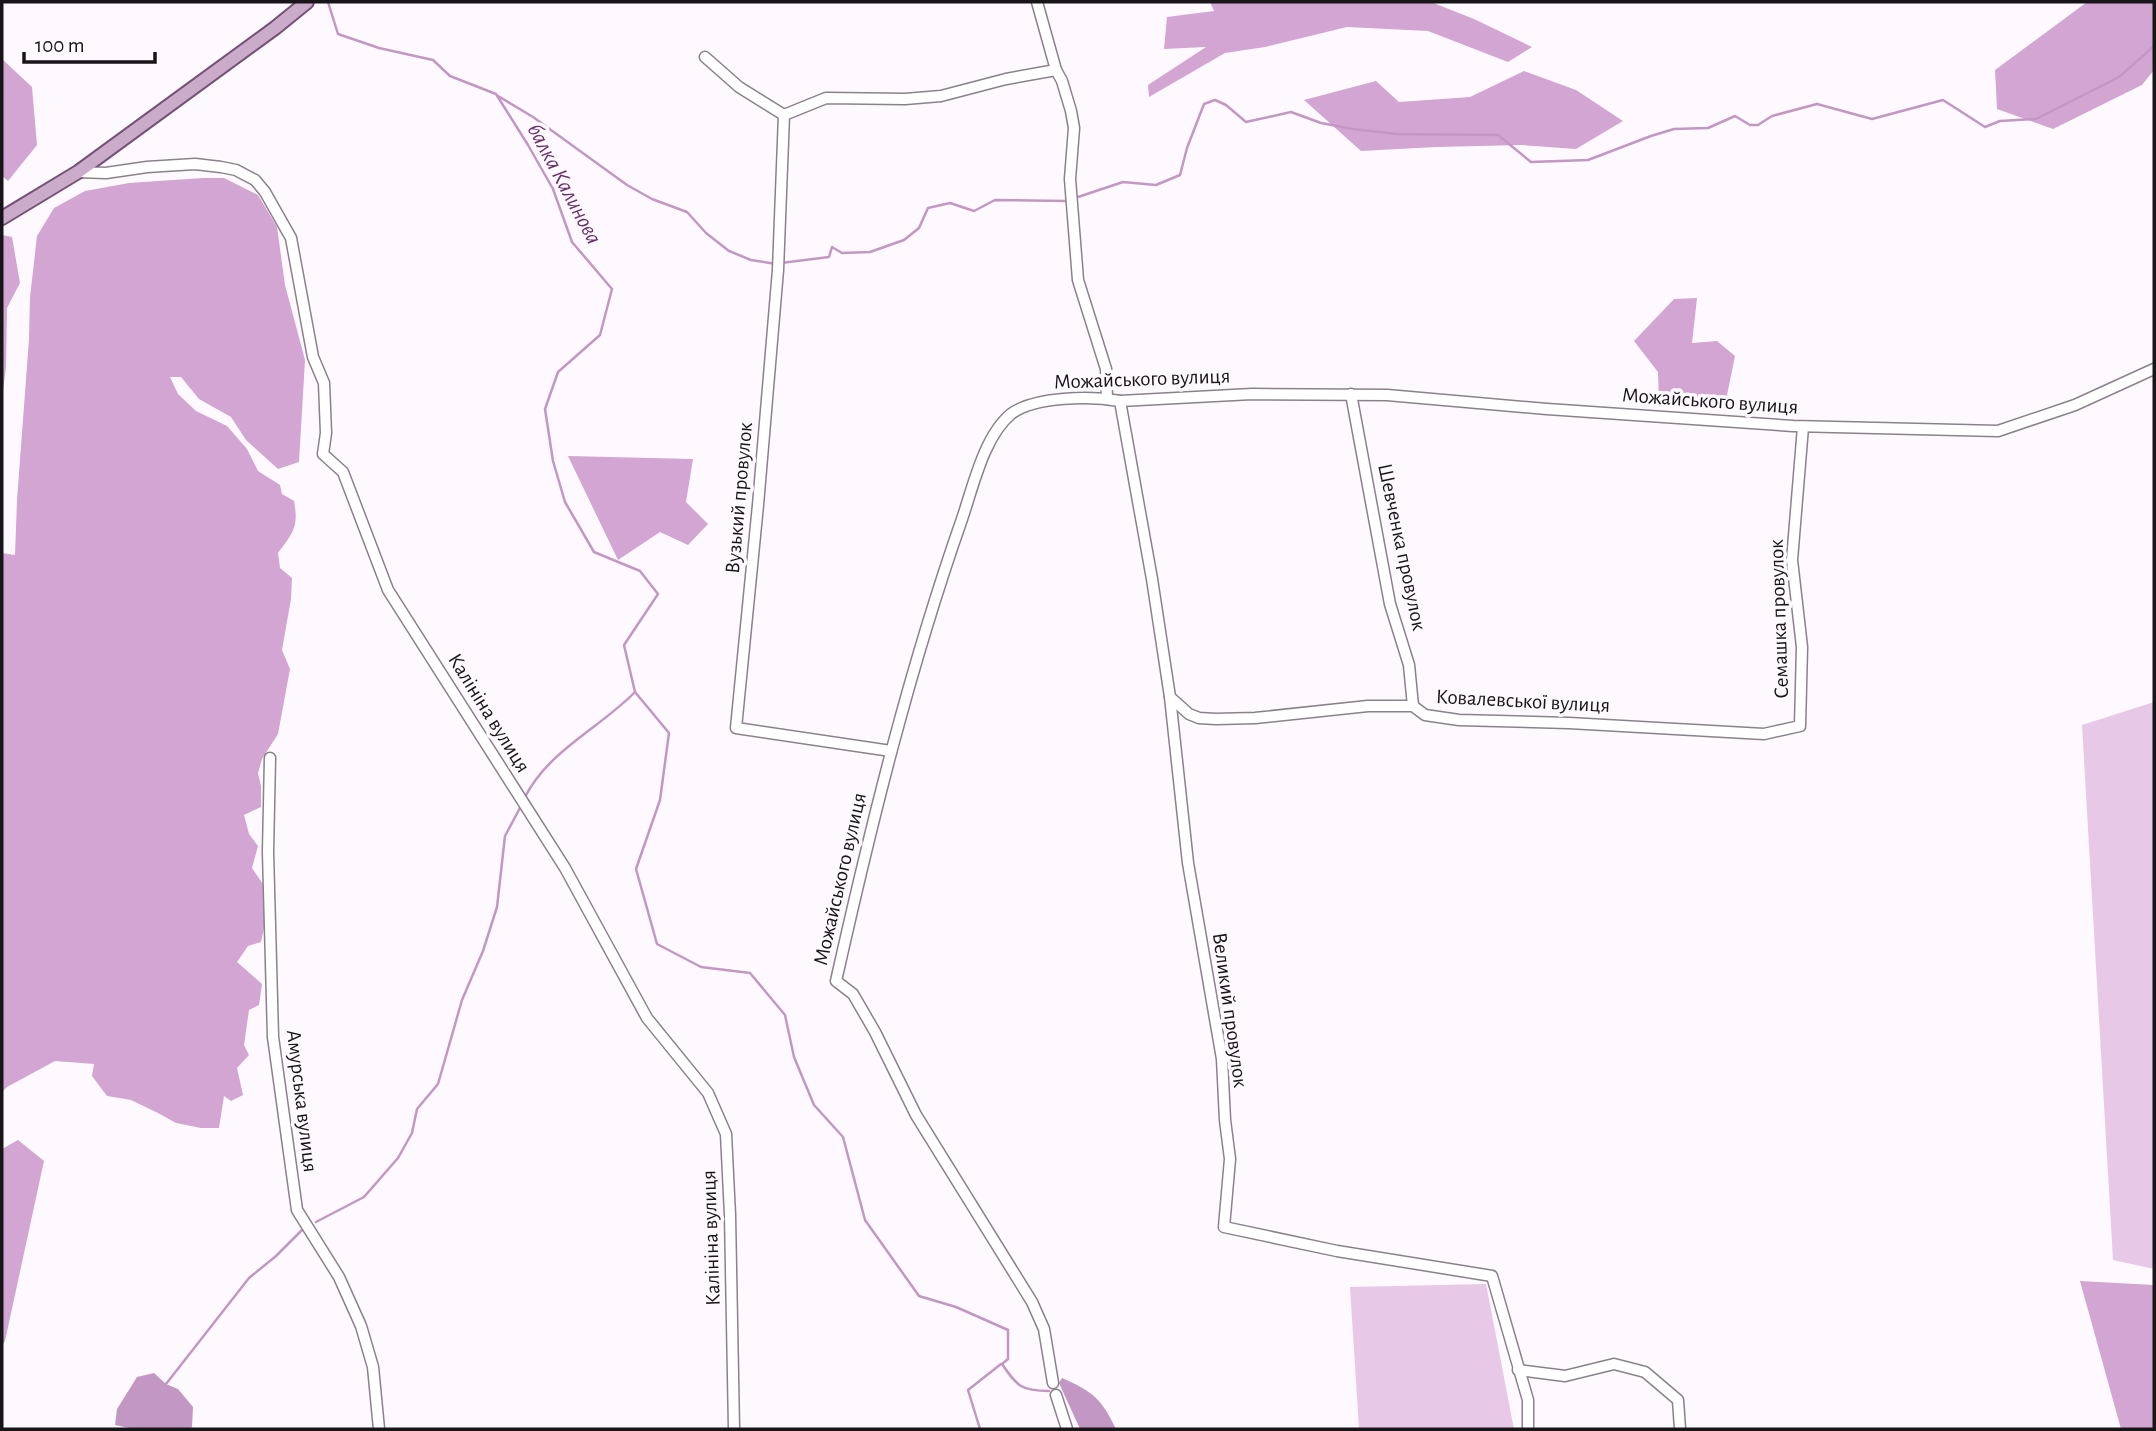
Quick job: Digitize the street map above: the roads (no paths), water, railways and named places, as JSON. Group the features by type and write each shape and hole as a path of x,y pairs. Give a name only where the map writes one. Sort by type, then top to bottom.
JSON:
{"main road":[{"path":"2,218 78,172 307,2"}],"street":[{"path":"1037,2 1074,128 1070,179 1078,280 1106,369 1107,399"},
{"path":"705,57 739,87 784,115 826,98 905,99 941,96 1006,79 1056,70"},
{"name":"Вузький провулок","path":"784,115 777,284 736,728 891,751"},
{"name":"Калініна вулиця","path":"78,172 106,173 195,164 236,170 255,180 265,192 290,238 313,357 324,383 326,433 323,454 343,472 388,590 565,868 647,1018 708,1093 726,1134 734,1429"},
{"name":"Можайського вулиця","path":"1054,1383 1044,1329 1032,1302 916,1115 853,994 836,981 891,751 938,588 990,439 1011,414 1034,404 1069,399 1120,401 1252,394 1351,394 1803,427 1998,431 2075,405 2154,369"},
{"name":"Шевченка провулок","path":"1351,394 1390,604 1409,665 1413,706"},
{"name":"Великий провулок","path":"1120,401 1152,579 1170,697 1188,863 1222,1059 1230,1159 1224,1227 1338,1251 1492,1276 1528,1400 1528,1429"},
{"name":"Семашка провулок","path":"1800,726 1802,648 1792,561 1803,427"},
{"name":"Ковалевської вулиця","path":"1170,697 1189,715 1216,719 1255,718 1368,706 1413,706 1424,715 1459,720 1764,734 1800,726"},
{"name":"Амурська вулиця","path":"270,758 268,852 273,1037 297,1210 339,1277 361,1326 373,1367 379,1429"},
{"path":"1518,1370 1565,1376 1614,1364 1645,1372 1678,1400 1680,1429"},
{"path":"1056,1395 1067,1429"}],"waterway":[{"name":"балка Калинова","path":"328,2 338,34 379,48 433,60 450,76 496,94 553,189 572,242 612,289 600,335 558,372 545,409 553,461 565,502 594,552 640,571 658,594 624,645 635,692 669,733 660,800 636,869 657,944 701,967 750,973 785,1015 794,1057 814,1105 843,1137 865,1220 919,1296 956,1307 1008,1330 1008,1359 1002,1364 1021,1386 1049,1391"},
{"path":"1075,198 1123,182 1156,185 1180,175 1204,104 1215,100 1226,105 1246,122 1291,112 1321,123 1397,134 1498,135 1531,162 1588,160 1674,129 1708,128 1735,116 1750,125 1758,125 1772,116 1817,104 1872,119 1943,100 1985,127 2000,121 2036,119 2119,77 2154,46"},
{"path":"498,96 533,117 627,185 652,199 687,212 706,233 729,251 751,260 776,264"},
{"path":"781,263 829,257 832,247 842,253 870,252 904,240 919,228 928,208 950,203 974,211 995,200 1066,201"},
{"path":"525,797 547,766 635,692"},
{"path":"316,1222 364,1197 398,1158 412,1133 417,1109 438,1084 462,1000 483,951 497,907 505,836 521,806"},
{"path":"166,1384 249,1278 302,1230"},
{"path":"980,1429 968,1390 1001,1364"}]}
